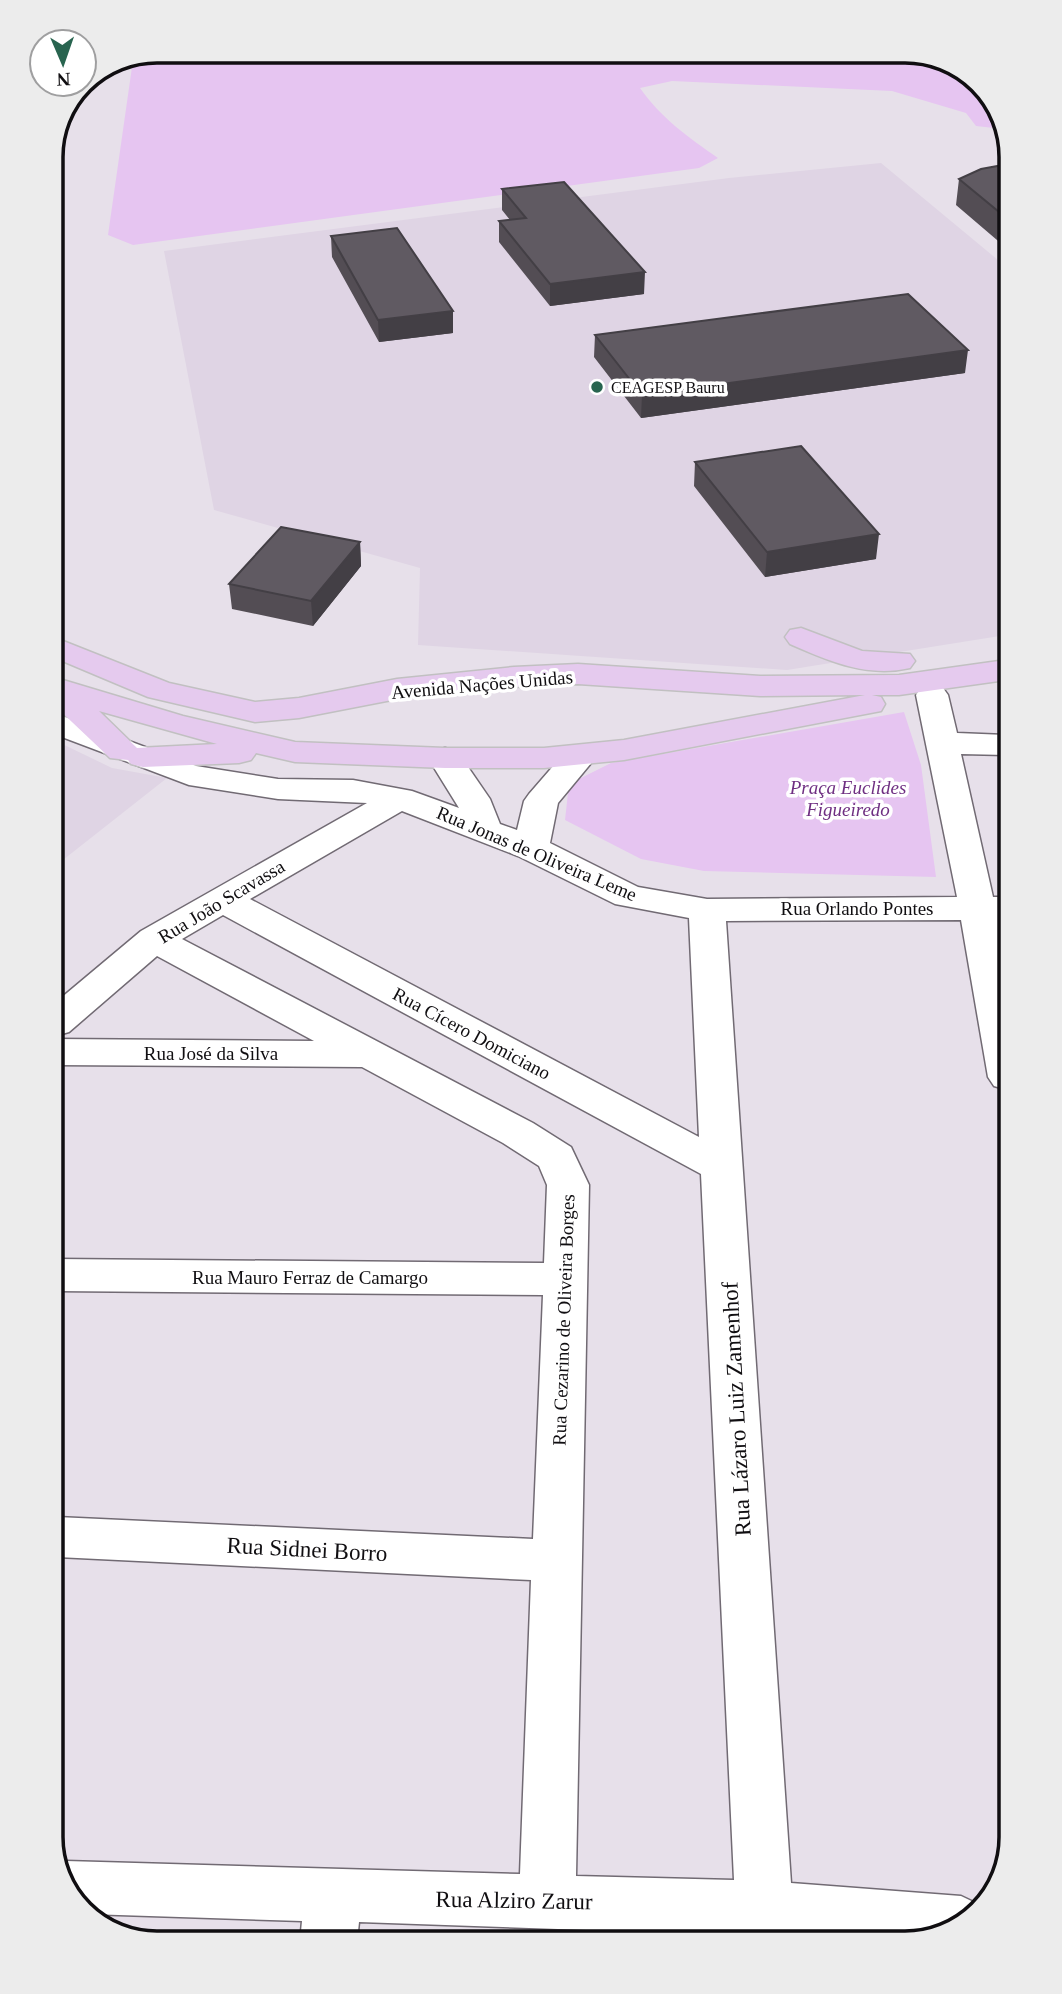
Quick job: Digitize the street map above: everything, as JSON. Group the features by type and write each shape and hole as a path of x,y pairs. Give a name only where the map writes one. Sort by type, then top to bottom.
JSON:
{"main road":[{"path":"801,637 853,660 868,663 884,664 942,654 999,656"},
{"name":"Avenida Nações Unidas","path":"63,650 159,690 255,712 424,685 514,677 578,674 760,686 899,685 999,671"},
{"path":"624,750 681,737 704,724 706,713 702,700 669,682"},
{"path":"63,695 132,754 295,752 445,758 580,756 818,712 999,684"},
{"path":"63,690 174,724 295,752"},
{"path":"372,695 354,709 345,726 354,741 382,755"}],"street":[{"path":"932,695 943,743 992,908 999,982"},
{"name":"Rua Jonas de Oliveira Leme","path":"63,727 189,775 278,789 353,790 401,798 531,848 628,896 707,910"},
{"path":"943,743 999,746"},
{"path":"531,848 541,801 580,756"},
{"path":"445,758 473,799 484,829"},
{"name":"Rua João Scavassa","path":"63,1016 155,939 222,898 401,798"},
{"name":"Rua Cícero Domiciano","path":"222,898 722,1167"},
{"name":"Rua Orlando Pontes","path":"707,910 992,908"},
{"name":"Rua Lázaro Luiz Zamenhof","path":"707,910 764,1908"},
{"name":"Rua Cezarino de Oliveira Borges","path":"155,939 518,1133 556,1157 568,1185 547,1900"},
{"name":"Rua José da Silva","path":"63,1052 368,1054"},
{"name":"Rua Mauro Ferraz de Camargo","path":"63,1275 564,1279"},
{"name":"Rua Sidnei Borro","path":"63,1537 556,1561"},
{"name":"Rua Alziro Zarur","path":"79,1889 331,1919 547,1900 764,1908 945,1922"}],"shaded area":[{"name":"CEAGESP Bauru","path":"881,163 999,261 999,636 787,670 418,645 420,568 214,510 164,251 729,178"},
{"path":"63,744 112,768 167,778 63,860"}],"green space":[{"path":"912,63 947,73 967,86 986,110 994,128 976,126 966,113 892,91 672,81 640,88 666,118 718,158 699,168 133,245 108,235 132,67 138,65"},
{"name":"Praça Euclides Figueiredo","path":"904,712 921,765 936,877 704,871 641,859 565,820 569,784 611,763"}],"building":[{"path":"999,166 999,212 959,179 981,169"},
{"path":"564,182 645,272 550,284 499,221 526,218 502,189"},
{"path":"397,228 453,311 378,320 331,236"},
{"path":"908,294 968,350 642,395 595,335"},
{"path":"801,446 879,534 767,552 695,462"},
{"path":"281,527 360,542 311,601 229,584"}],"place":[{"name":"CEAGESP Bauru","path":"597,387"}]}
